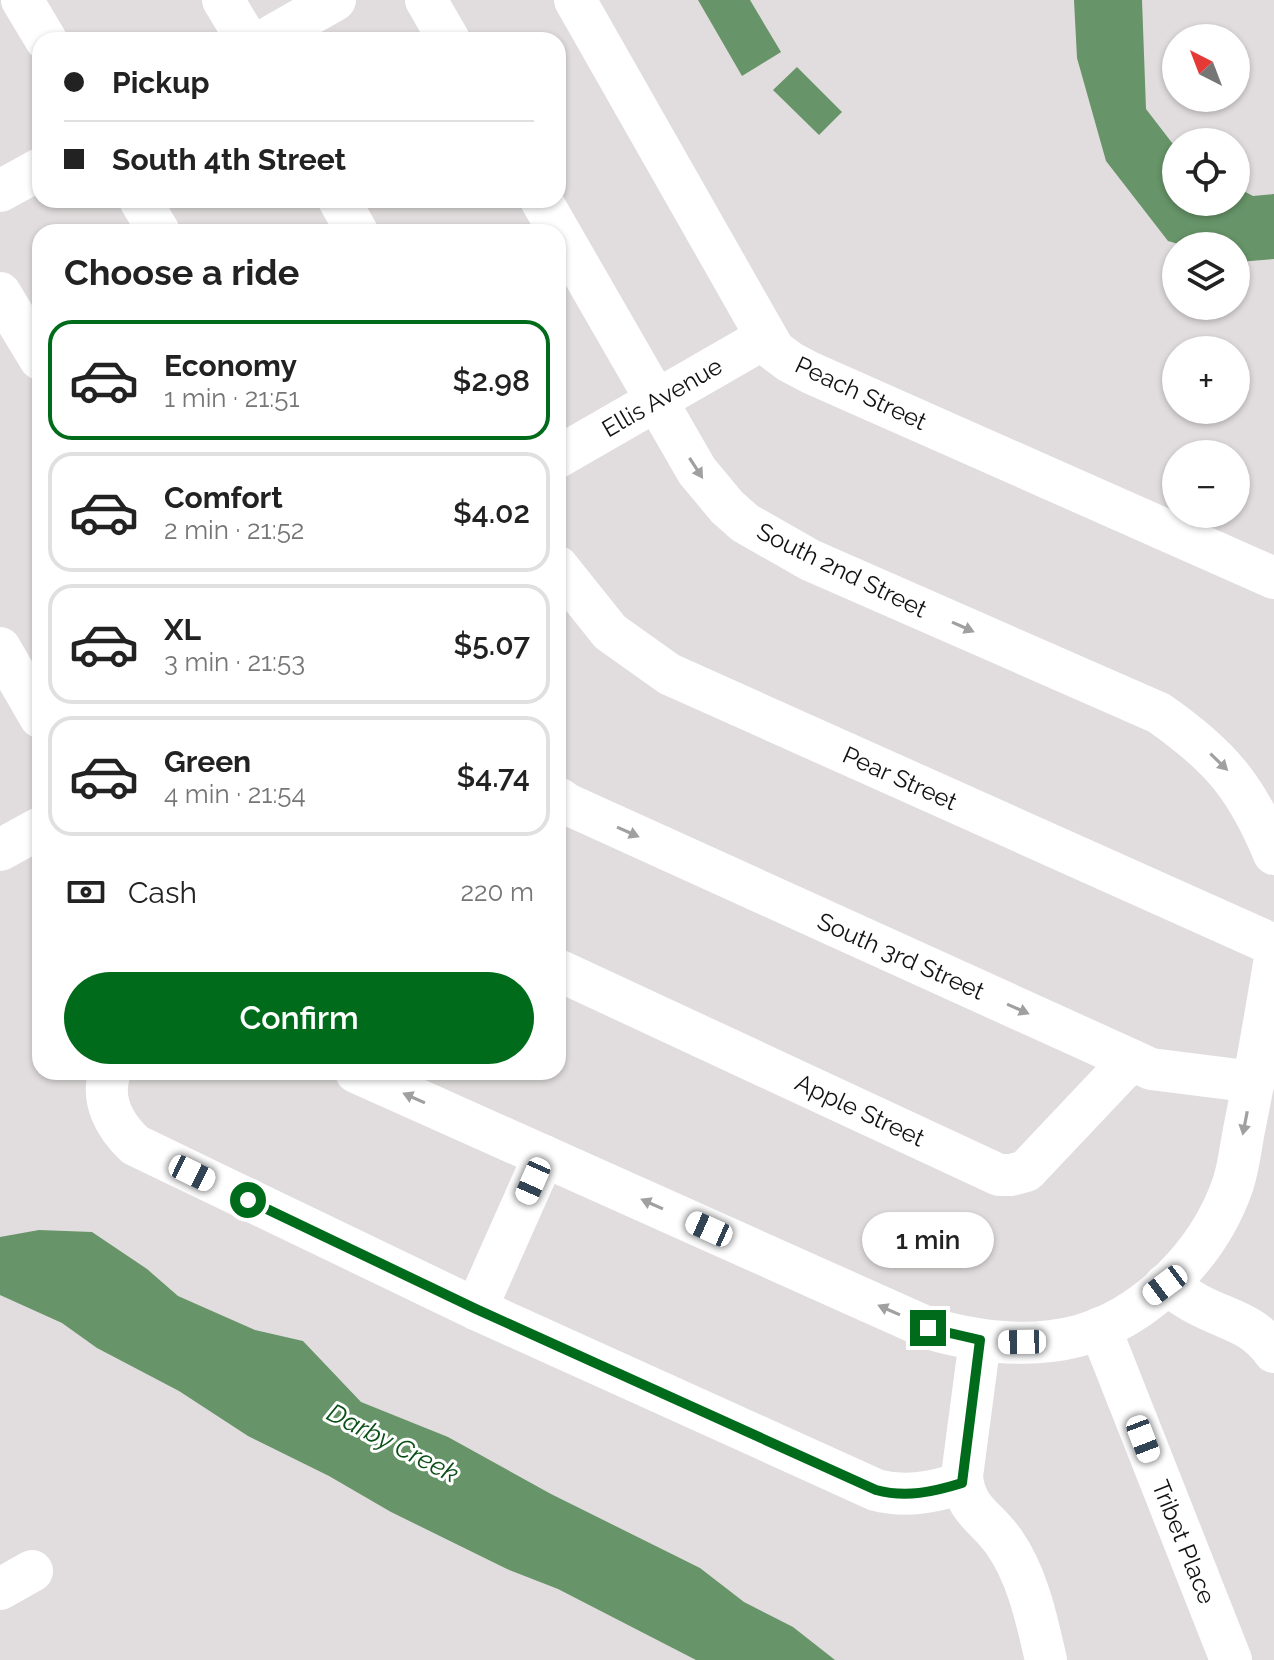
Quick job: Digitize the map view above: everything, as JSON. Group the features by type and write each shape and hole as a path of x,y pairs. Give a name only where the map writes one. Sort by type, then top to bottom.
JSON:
{"street":[{"path":"22,0 41,32"},
{"path":"223,0 242,32"},
{"path":"279,32 335,0"},
{"path":"426,0 444,32"},
{"name":"Peach Street","path":"575,0 765,338 782,356 811,373 1274,578"},
{"path":"0,191 32,173"},
{"name":"South 2nd Street","path":"566,244 697,471 727,507 758,531 810,560 1159,713 1186,732 1231,774 1261,824 1274,854"},
{"path":"0,293 32,346"},
{"name":"Ellis Avenue","path":"566,452 765,338"},
{"name":"Pear Street","path":"566,577 610,632 669,674 1274,945"},
{"path":"0,648 32,703"},
{"name":"South 3rd Street","path":"566,803 1151,1069 1254,1082"},
{"path":"0,850 32,832"},
{"path":"374,1080 928,1328 980,1340 1048,1341 1100,1328 1131,1311 1165,1285 1193,1256 1216,1224 1233,1183 1274,964"},
{"name":"Apple Street","path":"566,974 999,1175 1026,1171 1131,1060"},
{"path":"108,1080 106,1086 113,1119 135,1145 476,1309 876,1490 912,1495 962,1483"},
{"path":"476,1309 544,1156"},
{"path":"1165,1285 1198,1304 1247,1325 1264,1338 1274,1352"},
{"name":"Tribet Place","path":"1100,1328 1231,1660"},
{"path":"980,1340 962,1483 968,1503 1004,1542 1018,1569 1036,1617 1046,1660"}],"water":[{"path":"698,0 750,0 781,52 742,76"},
{"path":"1074,0 1142,0 1146,109 1162,130 1162,216 1250,216 1250,194 1274,194 1274,259 1250,261 1250,232 1162,233 1106,161 1077,58"},
{"path":"797,67 842,112 819,135 773,90"},
{"name":"Darby Creek","path":"39,1230 92,1232 147,1269 178,1296 255,1330 303,1341 361,1402 448,1437 551,1494 700,1568 744,1602 793,1627 835,1660 696,1660 558,1589 507,1569 391,1512 329,1476 248,1436 179,1391 97,1348 62,1323 0,1295 0,1237"}],"route":[{"path":"248,1200 476,1309 876,1490 892,1494 912,1495 962,1483 980,1340 928,1328"}]}
